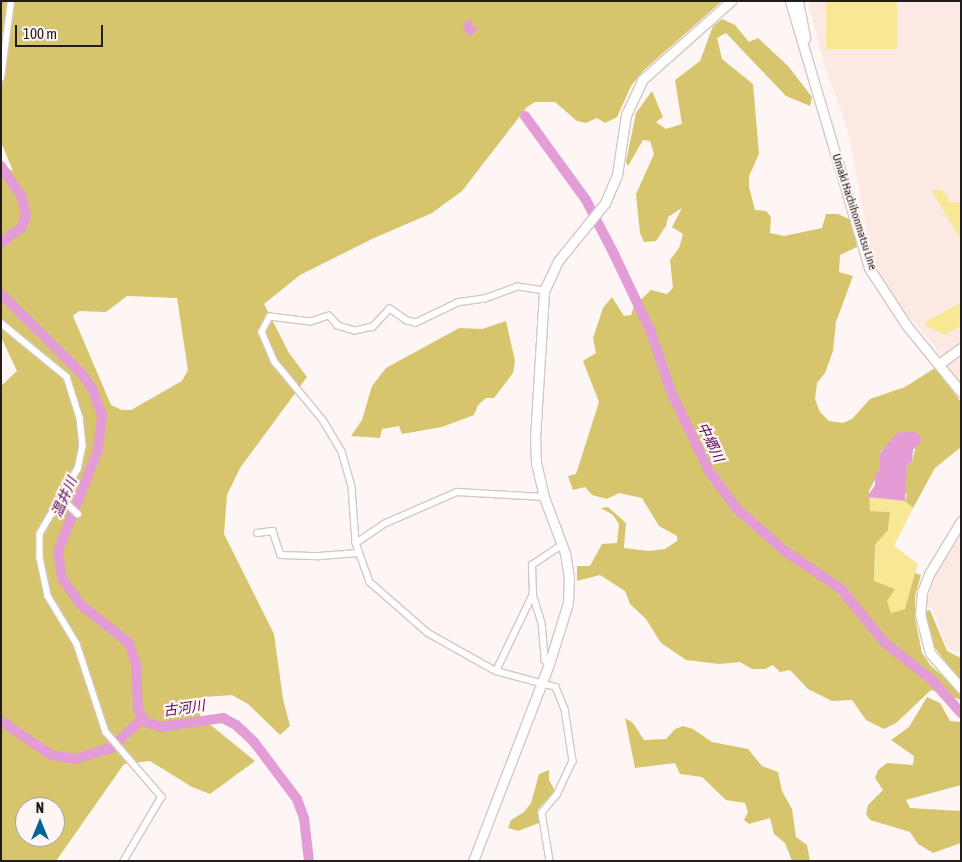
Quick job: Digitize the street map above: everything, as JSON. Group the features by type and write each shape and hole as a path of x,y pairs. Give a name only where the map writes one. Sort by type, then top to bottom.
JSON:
{"street":[{"path":"1,78 11,1"},
{"path":"473,861 549,664 568,603 570,578 563,544 544,497 534,438 544,291 558,261 605,203 617,176 626,116 642,80 731,1"},
{"name":"Umaki Hachihonmatsu Line","path":"790,1 869,268 907,326 961,392"},
{"name":"Umaki Hachihonmatsu Line","path":"798,1 818,94"},
{"path":"544,291 518,287 485,299 458,304 416,323 407,321 390,309 373,327 355,331 338,326 329,316 312,322 270,317 262,332 268,351 289,382 323,420 342,452 352,487 356,543 370,582 390,602 428,633 496,671 556,688 565,709 574,761 557,795 542,813 550,861"},
{"path":"1,322 67,377 80,418 83,446 78,469 62,500 40,534 41,574 48,596 77,644 109,738 162,797 124,861"},
{"path":"938,364 961,348"},
{"path":"356,543 386,523 457,492 544,497"},
{"path":"62,500 78,514"},
{"path":"961,521 929,574 922,592 920,614 930,653 961,688"},
{"path":"257,533 273,531 281,555 320,556 360,553"},
{"path":"549,664 545,660 542,623 533,594 532,565 563,544"},
{"path":"496,671 533,594"}],"shaded area":[{"path":"1,1 722,1 643,71 631,86 617,117 605,123 597,118 586,123 577,121 555,102 535,102 527,107 462,191 432,213 372,239 300,275 264,304 289,353 307,377 240,468 227,495 224,534 274,634 283,699 290,726 280,735 248,704 232,695 205,697 198,702 197,710 202,718 255,761 210,794 192,787 150,761 124,764 56,861 1,861 1,386 17,371 1,337 1,165 13,171 1,142","holes":["127,296 177,298 188,370 182,381 131,410 122,410 111,405 73,316 79,311 106,312"]},
{"path":"808,1 961,1 961,385 933,344 891,296 872,257 848,131 823,61"},
{"path":"826,1 897,1 897,49 826,49"},
{"path":"722,19 735,25 749,42 758,38 788,66 812,97 810,106 786,96 726,33 717,38 722,59 753,84 759,154 749,176 749,187 755,210 766,211 771,217 770,233 784,236 822,228 826,214 838,214 851,220 857,247 840,255 839,272 853,276 836,322 833,351 825,373 817,383 815,399 820,412 829,421 843,423 852,419 870,399 905,387 935,368 961,402 961,447 935,468 913,508 905,501 907,495 904,491 907,465 912,461 919,434 902,432 880,452 880,470 869,491 870,511 890,512 888,530 875,545 874,581 895,589 887,601 891,613 905,609 915,573 921,575 915,596 915,618 922,653 931,666 959,690 961,697 961,700 931,690 896,723 884,729 866,720 852,700 832,701 808,689 790,670 780,672 773,665 765,669 752,669 740,662 719,664 686,660 661,643 646,619 630,604 625,591 600,575 577,581 577,566 590,566 602,544 617,543 619,524 613,515 601,508 608,507 626,523 624,548 649,551 665,549 677,541 677,536 659,526 642,498 619,493 607,499 592,495 585,487 573,490 568,476 576,474 599,402 583,361 596,353 593,338 603,308 612,297 624,316 631,315 634,306 651,290 667,294 673,288 670,260 679,248 683,234 672,227 682,208 668,217 666,226 656,241 644,242 640,233 636,194 654,154 650,141 643,140 628,166 626,162 636,113 652,91 663,117 656,122 666,129 682,124 675,80 700,61 713,26"},
{"path":"468,20 474,21 471,26 479,28 469,37 462,26"},
{"path":"931,190 943,190 944,194 947,194 948,202 961,202 961,240"},
{"path":"960,303 961,326 945,335 926,326 925,322"},
{"path":"506,321 515,361 513,373 494,398 486,398 478,405 474,415 442,427 402,434 399,426 382,429 380,438 351,436 362,420 372,386 386,368 459,328 482,329"},
{"path":"911,431 919,434 922,440 913,450 912,461 907,465 905,501 867,497 875,485 875,474 880,470 880,453 897,433"},
{"path":"867,497 905,501 913,508 894,546 918,564 905,609 890,613 874,582 875,545 888,530 890,512 870,511"},
{"path":"961,533 961,654 947,648 932,608 925,608 935,575"},
{"path":"930,610 947,651 961,658 961,682 935,648 925,611"},
{"path":"927,697 940,703 950,721 961,722 961,785 906,800 910,808 961,811 961,843 933,853 918,844 910,832 870,820 866,814 868,805 883,790 875,778 878,770 887,763 913,765 914,756 891,740 909,727"},
{"path":"625,718 633,723 644,740 666,739 675,729 683,726 693,729 712,742 748,749 762,766 778,772 782,791 792,809 796,837 807,845 810,861 792,861 785,843 774,834 770,818 749,824 744,820 748,812 745,803 726,800 702,777 680,774 675,763 635,768"},
{"path":"549,770 549,780 555,791 538,809 539,823 518,831 508,828 511,820 524,812 531,803 539,774"}],"waterway":[{"name":"中郷川","path":"525,116 586,200 614,254 651,332 672,394 709,471 737,509 785,551 841,589 885,643 932,680 961,713"},
{"name":"温井川","path":"1,166 22,197 26,216 22,227 1,243"},
{"name":"温井川","path":"1,294 81,373 92,388 102,416 98,450 58,551 62,578 81,605 129,643 136,664 138,710 146,722 161,727 223,718 236,725 254,742 297,799 304,818 309,861"},
{"name":"古河川","path":"1,721 51,755 75,759 111,748 142,719"}]}
